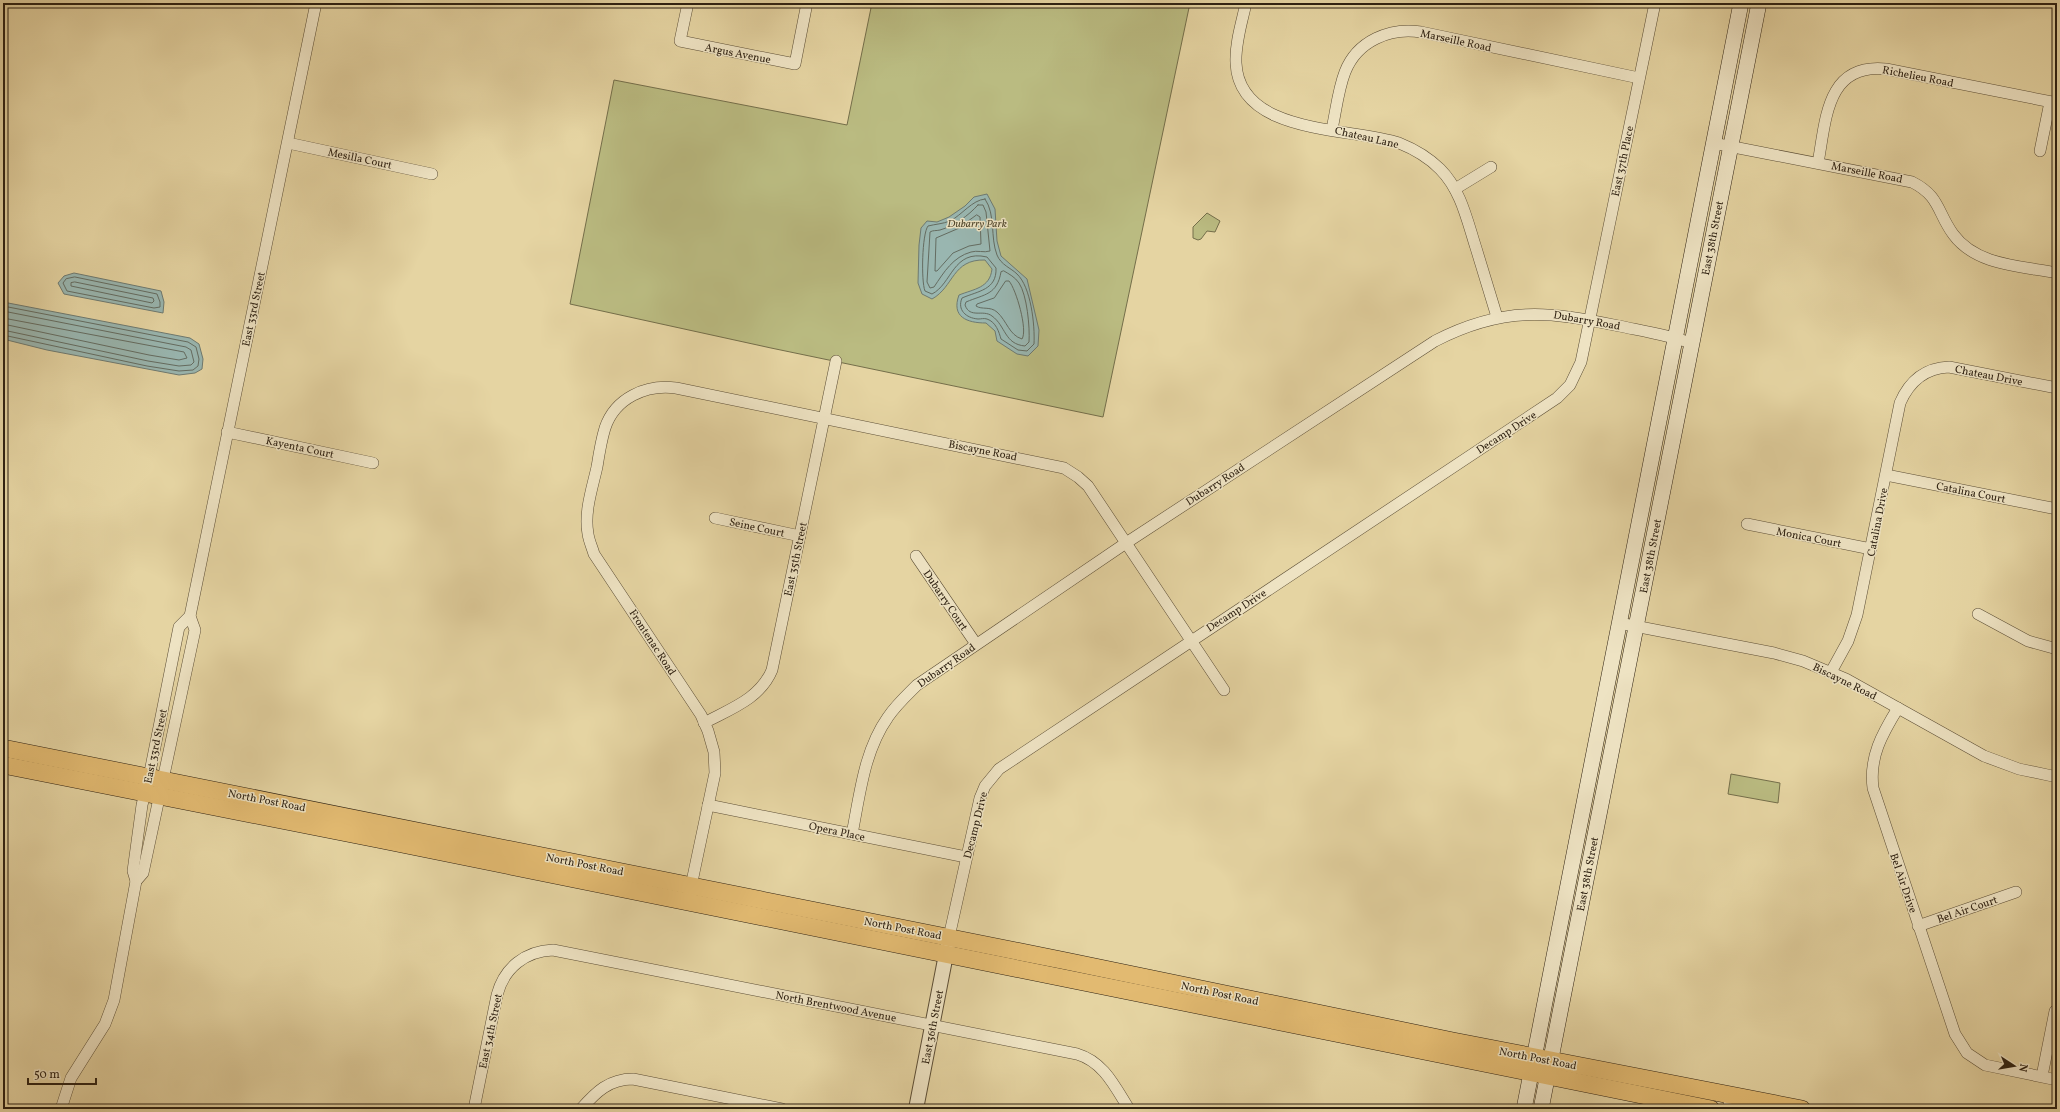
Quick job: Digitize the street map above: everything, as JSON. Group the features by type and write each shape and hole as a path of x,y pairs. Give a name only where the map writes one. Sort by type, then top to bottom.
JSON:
{"main road":[{"name":"East 38th Street","path":"1524,1109 1741,3"},
{"name":"East 38th Street","path":"1541,1109 1759,3"},
{"name":"North Post Road","path":"3,748 157,778 689,894"},
{"name":"North Post Road","path":"3,765 153,795 689,894 1532,1065 1729,1102 1802,1109"},
{"name":"North Post Road","path":"1549,1068 1711,1109"}],"street":[{"name":"East 33rd Street","path":"136,881 143,873 153,795 195,630 190,616 316,3"},
{"name":"Argus Avenue","path":"688,3 680,41 795,64 807,3"},
{"name":"Chateau Lane","path":"1246,3 1236,52 1236,64 1240,82 1255,103 1269,114 1281,119 1389,141 1412,149 1427,158 1440,169 1455,189 1462,204 1497,317"},
{"name":"East 37th Place","path":"1590,320 1655,3"},
{"name":"Marseille Road","path":"1332,129 1343,80 1351,61 1359,51 1372,40 1396,32 1421,32 1639,78"},
{"name":"Richelieu Road","path":"1818,162 1831,97 1844,80 1862,71 1886,69 2053,103"},
{"path":"2040,151 2053,103"},
{"name":"Mesilla Court","path":"288,143 432,174"},
{"name":"Marseille Road","path":"1713,143 1818,162 1912,182 1933,198 1951,232 1963,245 1974,253 1991,260 2057,273"},
{"path":"1455,189 1491,167"},
{"name":"Dubarry Road","path":"852,834 866,765 876,738 889,716 916,685 1126,543 1435,340 1468,325 1497,317 1538,313 1563,315 1590,320 1676,338 1691,343"},
{"name":"Decamp Drive","path":"948,946 966,857 980,798 985,786 993,775 1009,762 1191,640 1557,398 1570,385 1579,367 1590,320"},
{"name":"East 35th Street","path":"704,723 748,699 763,685 770,674 774,662 836,361"},
{"name":"Chateau Drive","path":"1923,374 1942,368 1954,367 2057,388"},
{"name":"Catalina Drive","path":"1831,672 1854,626 1900,403 1910,385 1923,374"},
{"name":"Biscayne Road","path":"633,395 654,388 671,387 1064,468 1088,486 1224,690"},
{"name":"Frontenac Road","path":"633,395 616,409 605,428 587,513 588,534 594,554 704,723 714,752 714,786 708,805 689,894"},
{"name":"Kayenta Court","path":"227,432 373,463"},
{"name":"Catalina Court","path":"1886,475 2057,509"},
{"name":"Seine Court","path":"714,518 800,536"},
{"name":"Monica Court","path":"1747,524 1871,549"},
{"name":"Dubarry Court","path":"916,556 976,644"},
{"path":"1978,614 2028,641 2057,649"},
{"name":"East 33rd Street","path":"61,1109 71,1078 105,1024 114,1000 136,881 133,871 136,840 153,795 157,778 179,627 190,616"},
{"name":"Biscayne Road","path":"1619,623 1782,655 1831,672 1996,761 2020,769 2057,777"},
{"name":"Bel Air Drive","path":"1898,708 1877,746 1873,766 1872,783 1874,796 1955,1034 1960,1044 1969,1055 1990,1066 2042,1076"},
{"name":"Opera Place","path":"708,805 966,857"},
{"name":"Bel Air Court","path":"1918,926 2016,892"},
{"name":"East 36th Street","path":"916,1109 948,946"},
{"name":"North Brentwood Avenue","path":"520,960 536,952 561,950 1085,1057 1102,1069 1129,1109"},
{"name":"East 34th Street","path":"474,1109 498,991 506,975 520,960"},
{"path":"2055,1011 2042,1076 2057,1080"},
{"path":"581,1109 600,1089 616,1081 633,1079 782,1109"}],"green space":[{"name":"Dubarry Park","path":"872,3 1190,3 1103,417 771,348 570,304 614,80 847,125"},
{"path":"1207,213 1220,221 1215,232 1207,231 1201,239 1198,240 1193,238 1193,227"},
{"path":"1731,774 1780,783 1778,803 1728,794"}],"water":[{"path":"987,194 995,209 997,241 1001,256 1027,279 1039,330 1038,346 1028,356 1017,354 997,341 995,331 986,323 967,320 959,314 957,303 959,295 985,284 991,275 992,269 985,260 974,261 966,264 954,275 945,288 932,299 922,294 918,283 921,228 927,221 937,222 949,217 965,206 974,197"},
{"path":"74,273 161,291 164,302 163,313 64,294 58,283 64,276"},
{"path":"3,302 190,338 199,344 203,359 202,369 195,373 179,375 47,350 3,339"}]}
